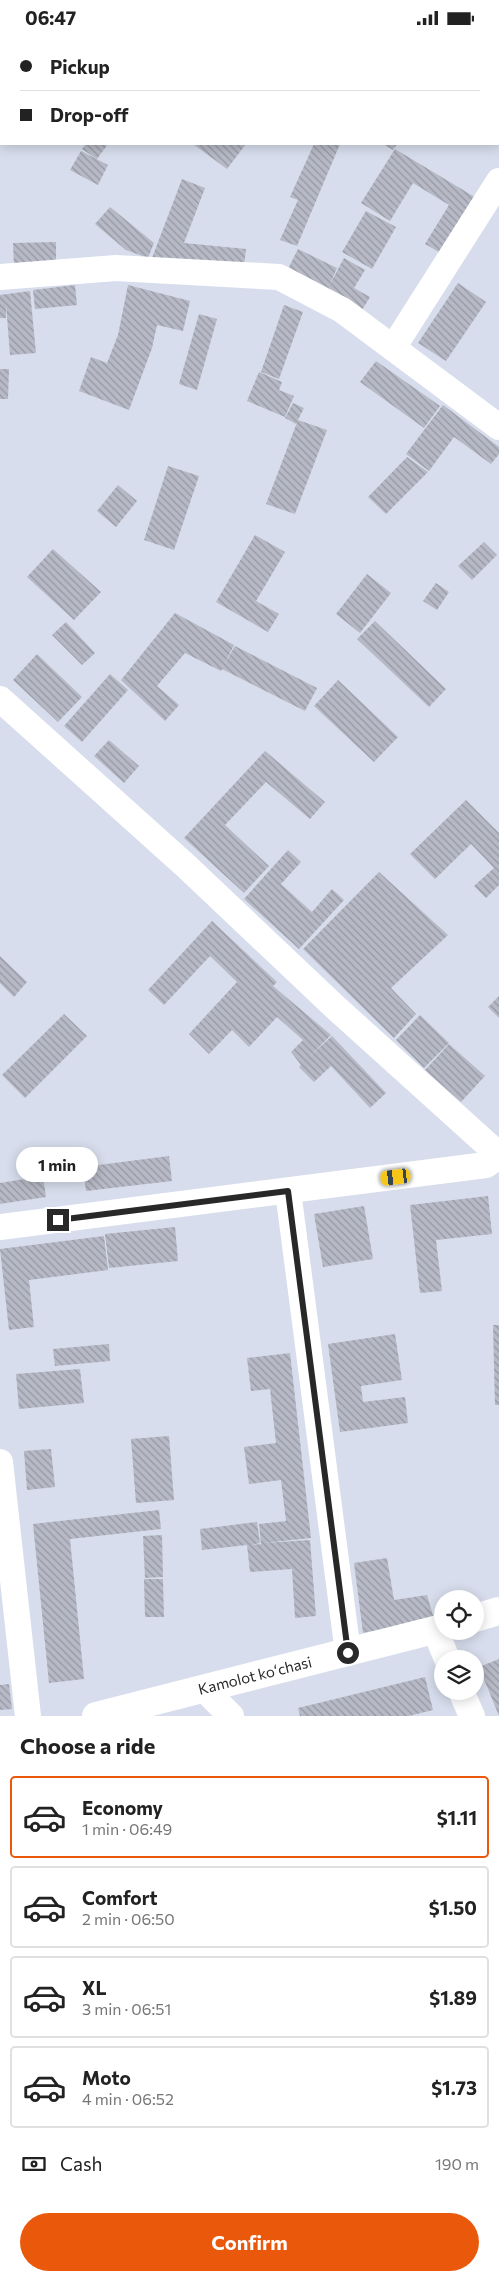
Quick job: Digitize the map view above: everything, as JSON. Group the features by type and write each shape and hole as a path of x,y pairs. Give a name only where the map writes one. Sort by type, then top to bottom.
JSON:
{"street":[{"path":"393,348 499,181"},
{"path":"0,277 116,268 279,277 342,311 499,427"},
{"path":"0,699 186,866 335,1007 499,1156 486,1165 0,1227"},
{"path":"288,1191 348,1653"},
{"path":"0,1462 28,1716"},
{"path":"484,1615 499,1611"},
{"name":"Kamolot koʻchasi","path":"96,1716 434,1630"},
{"path":"204,1689 231,1716"},
{"path":"465,1700 472,1716"}],"building":[{"path":"85,145 107,145 97,159 82,149"},
{"path":"194,145 245,145 227,169"},
{"path":"314,145 340,145 297,246 280,240 298,200 290,197"},
{"path":"385,145 396,145 393,150"},
{"path":"395,149 478,199 444,255 425,244 449,205 413,183 390,221 361,203"},
{"path":"81,151 108,165 98,185 70,170"},
{"path":"182,179 205,188 184,243 246,249 244,266 152,258"},
{"path":"110,207 154,243 148,258 126,250 95,224"},
{"path":"366,211 396,227 372,269 342,252"},
{"path":"56,242 56,263 14,265 13,243"},
{"path":"298,249 337,268 329,286 344,258 365,270 354,288 370,297 362,310 288,269"},
{"path":"458,283 486,302 446,361 418,343"},
{"path":"75,285 77,305 35,309 33,290"},
{"path":"128,285 190,301 183,331 157,325 152,348 129,410 79,391 91,357 107,363 118,335"},
{"path":"30,291 36,353 10,355 6,304 6,318 0,318 0,295"},
{"path":"284,305 303,312 279,379 261,372"},
{"path":"199,314 217,319 197,390 179,384"},
{"path":"376,361 440,406 424,428 360,382"},
{"path":"0,369 9,369 8,399 0,399"},
{"path":"259,372 282,382 279,390 294,396 285,417 247,401"},
{"path":"293,403 304,408 296,424 285,418"},
{"path":"443,405 499,447 499,454 491,464 454,437 429,471 406,454"},
{"path":"298,420 327,430 295,514 266,504"},
{"path":"407,457 428,472 386,514 368,497"},
{"path":"168,466 199,476 174,550 144,540"},
{"path":"118,485 137,501 116,527 97,511"},
{"path":"255,535 285,552 256,601 279,614 268,632 216,602"},
{"path":"484,542 497,555 472,580 458,566"},
{"path":"53,549 101,592 74,620 27,577"},
{"path":"367,574 391,593 360,633 336,614"},
{"path":"436,583 449,592 437,610 423,601"},
{"path":"175,613 234,645 224,665 235,646 317,688 305,711 222,669 221,671 185,653 157,686 179,705 165,721 121,680"},
{"path":"375,621 446,689 429,707 357,639"},
{"path":"66,622 95,653 82,665 52,635"},
{"path":"37,654 82,697 58,722 13,680"},
{"path":"110,674 128,690 82,742 64,726"},
{"path":"338,680 398,737 374,762 314,706"},
{"path":"109,740 139,766 124,783 94,756"},
{"path":"265,751 325,802 310,819 259,776 266,782 225,825 269,866 244,893 184,838"},
{"path":"466,800 499,833 499,885 486,898 474,886 494,868 471,844 435,879 410,854"},
{"path":"288,850 301,862 281,884 312,912 332,889 344,900 299,949 244,899"},
{"path":"379,872 448,935 391,988 416,1014 394,1038 303,949"},
{"path":"212,921 277,982 273,986 331,1035 310,1056 332,1036 386,1093 370,1108 331,1066 314,1082 299,1067 301,1065 291,1052 303,1040 277,1017 249,1047 232,1030 209,1054 189,1034 237,982 210,956 164,1005 148,990"},
{"path":"0,956 27,982 14,997 0,983"},
{"path":"499,996 499,1018 488,1007"},
{"path":"64,1014 87,1036 25,1098 2,1075"},
{"path":"420,1015 449,1043 424,1068 396,1040"},
{"path":"449,1044 485,1076 461,1102 425,1070"},
{"path":"169,1156 172,1181 86,1191 83,1167"},
{"path":"43,1176 46,1197 0,1204 0,1183"},
{"path":"488,1196 492,1234 436,1240 442,1291 420,1293 410,1205"},
{"path":"364,1206 373,1259 323,1267 314,1214"},
{"path":"175,1227 178,1261 109,1268 105,1234"},
{"path":"104,1236 108,1270 29,1280 34,1327 9,1330 0,1249"},
{"path":"493,1325 499,1325 499,1405 495,1405"},
{"path":"395,1334 402,1380 361,1386 363,1402 405,1397 408,1423 340,1432 328,1344"},
{"path":"109,1344 110,1361 55,1366 53,1349"},
{"path":"290,1353 311,1538 263,1543 310,1540 316,1616 295,1618 292,1569 250,1572 247,1545 202,1550 200,1529 257,1522 260,1543 251,1545 261,1544 259,1524 286,1521 281,1480 249,1484 244,1447 276,1443 270,1389 251,1391 247,1358"},
{"path":"80,1369 84,1403 19,1409 16,1374"},
{"path":"169,1436 174,1500 136,1503 131,1439"},
{"path":"51,1449 55,1487 27,1490 24,1451"},
{"path":"159,1510 161,1529 70,1539 84,1679 49,1683 33,1524"},
{"path":"162,1535 163,1577 145,1578 143,1536"},
{"path":"387,1558 394,1600 427,1595 434,1619 363,1633 354,1563"},
{"path":"144,1579 163,1579 164,1617 145,1617"},
{"path":"499,1659 499,1716 484,1679 484,1665"},
{"path":"425,1677 433,1710 409,1716 300,1716 298,1708"},
{"path":"9,1684 12,1709 0,1710 0,1685"}],"route":[{"path":"58,1220 288,1191 348,1653"}]}
